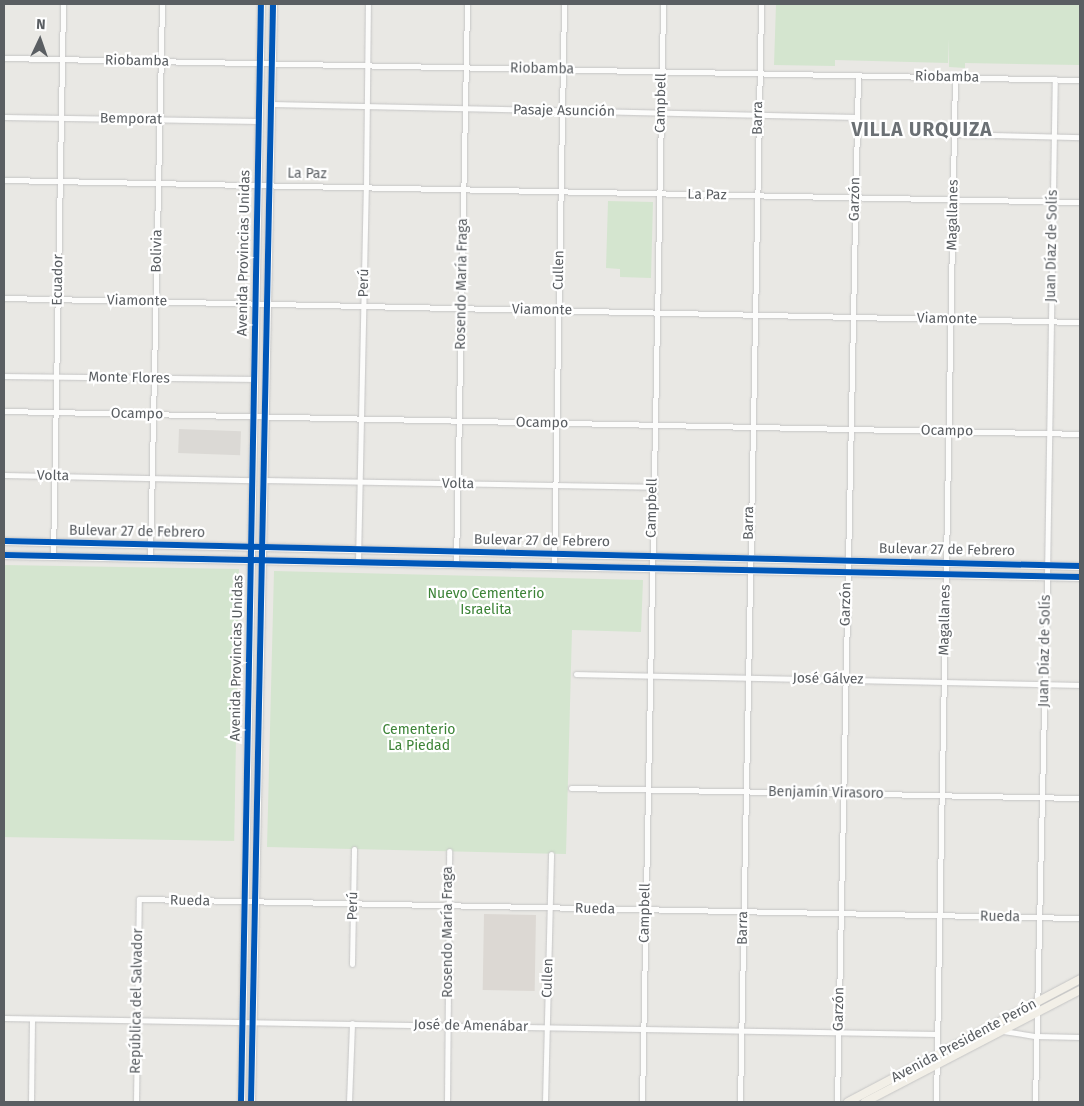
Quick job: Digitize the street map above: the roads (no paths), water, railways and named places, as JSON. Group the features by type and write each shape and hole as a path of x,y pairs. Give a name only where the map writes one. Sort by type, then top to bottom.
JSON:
{"main road":[{"name":"Avenida Provincias Unidas","path":"242,1102 261,4"},
{"name":"Avenida Provincias Unidas","path":"251,1102 273,4"},
{"name":"Bulevar 27 de Febrero","path":"4,541 1080,566"},
{"name":"Bulevar 27 de Febrero","path":"4,555 1080,578"},
{"name":"Avenida Presidente Perón","path":"848,1102 1080,980"},
{"name":"Avenida Presidente Perón","path":"864,1102 1080,990"}],"street":[{"name":"Ecuador","path":"53,556 63,4"},
{"name":"Bolivia","path":"150,558 162,4"},
{"name":"Perú","path":"358,562 368,4"},
{"name":"Rosendo María Fraga","path":"456,564 467,4"},
{"name":"Cullen","path":"554,566 564,4"},
{"name":"Campbell","path":"642,1102 663,4"},
{"name":"Barra","path":"740,1102 748,678 748,570 761,4"},
{"name":"Riobamba","path":"4,58 1080,80"},
{"name":"Garzón","path":"837,1102 846,572 858,76"},
{"name":"Magallanes","path":"936,1102 955,77"},
{"name":"Juan Díaz de Solís","path":"1035,1102 1048,565 1055,79"},
{"name":"Pasaje Asunción","path":"271,104 857,117"},
{"name":"Bemporat","path":"4,117 259,121"},
{"path":"954,134 1080,137"},
{"name":"La Paz","path":"4,180 1080,202"},
{"name":"Viamonte","path":"4,298 1080,322"},
{"name":"Monte Flores","path":"4,376 255,380"},
{"name":"Ocampo","path":"4,411 1080,434"},
{"name":"Volta","path":"4,475 253,480"},
{"name":"Volta","path":"263,480 653,487"},
{"name":"José Gálvez","path":"576,674 1080,685"},
{"name":"Benjamín Virasoro","path":"571,788 1080,798"},
{"name":"Perú","path":"352,964 354,849"},
{"name":"Rosendo María Fraga","path":"447,1102 448,851"},
{"name":"Cullen","path":"545,1102 551,854"},
{"name":"Rueda","path":"139,900 1080,918"},
{"name":"República del Salvador","path":"136,1102 139,900"},
{"name":"José de Amenábar","path":"4,1018 938,1034"},
{"path":"31,1102 32,1019"},
{"path":"350,1102 352,1023"},
{"path":"1002,1031 1036,1036 1080,1037"}],"district":[{"name":"VILLA URQUIZA","path":"922,130"}],"park label":[{"name":"Nuevo Cementerio Israelita","path":"486,602"},
{"name":"Cementerio La Piedad","path":"419,738"}]}
